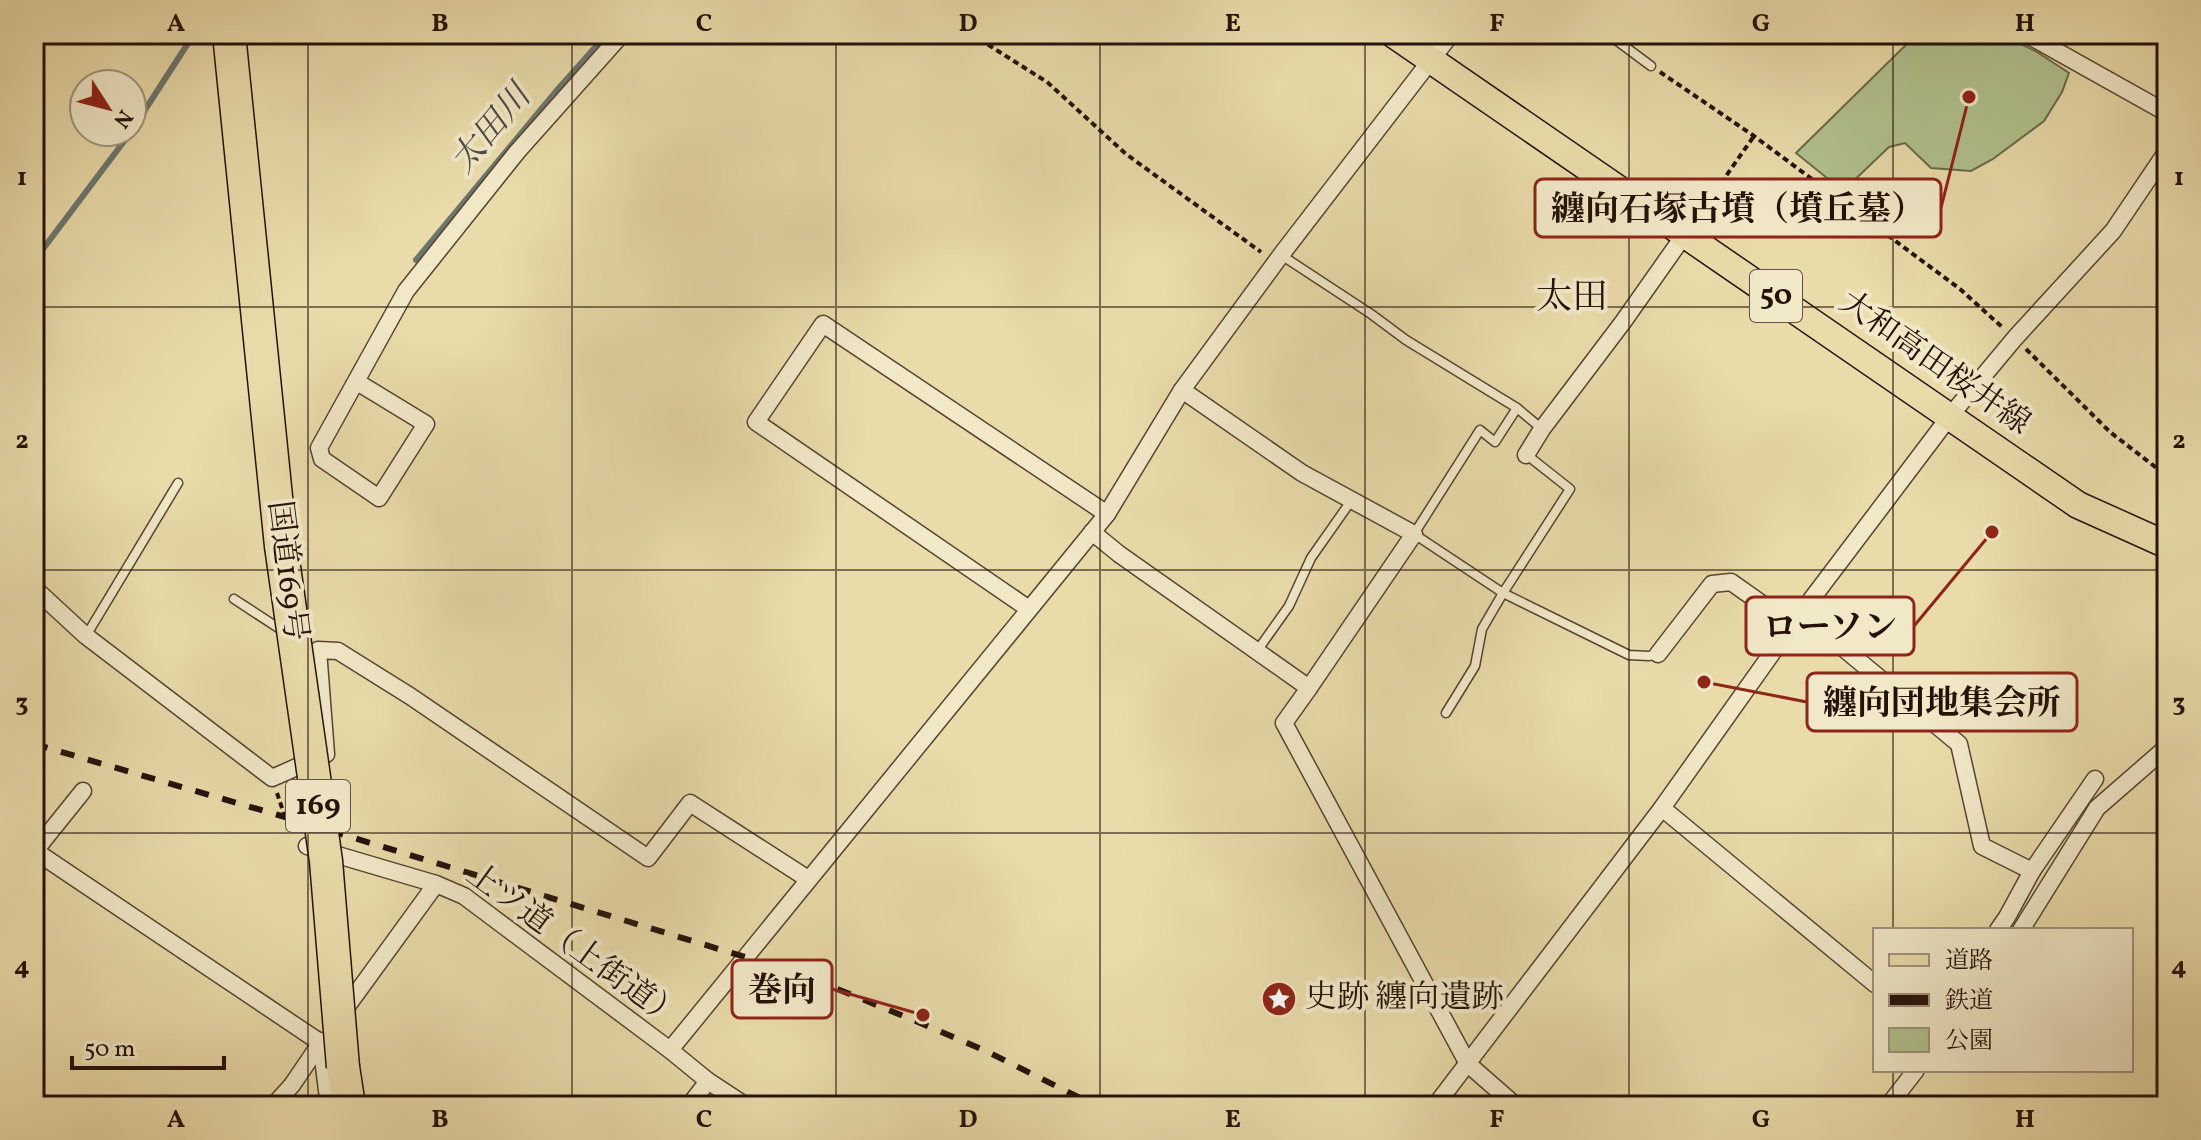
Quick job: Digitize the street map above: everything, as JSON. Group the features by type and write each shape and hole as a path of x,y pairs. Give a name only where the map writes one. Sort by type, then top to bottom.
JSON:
{"highway":[{"name":"国道169号","path":"229,34 281,546 326,861 349,1106"}],"main road":[{"name":"大和高田桜井線","path":"1393,34 1950,416 2006,465 2078,505 2167,545"}],"street":[{"path":"357,382 426,424 379,498 322,459 319,448 406,291 517,152 622,34"},
{"path":"670,1050 1107,514 1182,390 1451,34"},
{"path":"2026,34 2167,113"},
{"path":"1435,1106 1662,808 1796,619 1922,463 1950,416 2015,338 2113,231 2167,148"},
{"path":"1526,455 1685,234"},
{"path":"1029,609 756,422 823,324 1107,514"},
{"path":"1182,390 1302,473 1414,534 1284,723 1468,1064 1516,1106"},
{"path":"1092,532 1309,688"},
{"path":"1658,654 1712,584 1731,582 1796,619 1959,744 1982,846 2032,871"},
{"path":"34,588 86,636 272,778 326,754 318,650 338,651 410,696 648,858 690,803 808,879"},
{"path":"2022,928 2097,808 2167,747"},
{"path":"1999,928 2032,871 2095,779"},
{"path":"83,791 35,851 321,1043 329,1106"},
{"path":"1662,808 1873,982"},
{"name":"上ツ道（上街道）","path":"307,846 436,884 464,896 708,1081 746,1106"},
{"path":"273,1106 292,1085 436,884"},
{"path":"1888,1106 1914,1072"},
{"path":"689,1106 708,1081"}],"lane":[{"path":"1608,34 1651,66"},
{"path":"1278,259 1371,314 1406,340 1517,408 1542,429"},
{"path":"1517,408 1495,442 1480,430 1414,534 1503,593 1629,655 1658,654"},
{"path":"1446,713 1475,666 1482,629 1570,489 1526,455"},
{"path":"86,636 178,483"},
{"path":"1257,651 1289,606 1311,558 1351,501"},
{"path":"234,599 318,650"}],"path":[{"path":"971,34 1047,82 1126,154 1278,259"},
{"path":"1651,66 1754,136 1960,289 2015,338 2110,432 2167,476"},
{"path":"1685,234 1754,136"},
{"path":"272,778 285,817 307,846"}],"green space":[{"path":"1917,34 2001,34 2069,73 2062,92 2044,121 1993,159 1971,171 1931,168 1905,143 1889,147 1843,191 1796,153"}],"waterway":[{"path":"148,105 194,34"},
{"name":"太田川","path":"416,260 607,34"},
{"path":"34,261 119,148"}],"railway":[{"path":"34,744 745,957 835,988 918,1022 988,1052 1096,1106"}],"place":[{"name":"纏向石塚古墳（墳丘墓）","path":"1969,97"},
{"name":"ローソン","path":"1992,532"},
{"name":"纏向団地集会所","path":"1704,682"},
{"name":"史跡 纏向遺跡","path":"1279,999"},
{"name":"巻向","path":"923,1015"}],"district":[{"name":"太田","path":"1572,299"}]}
